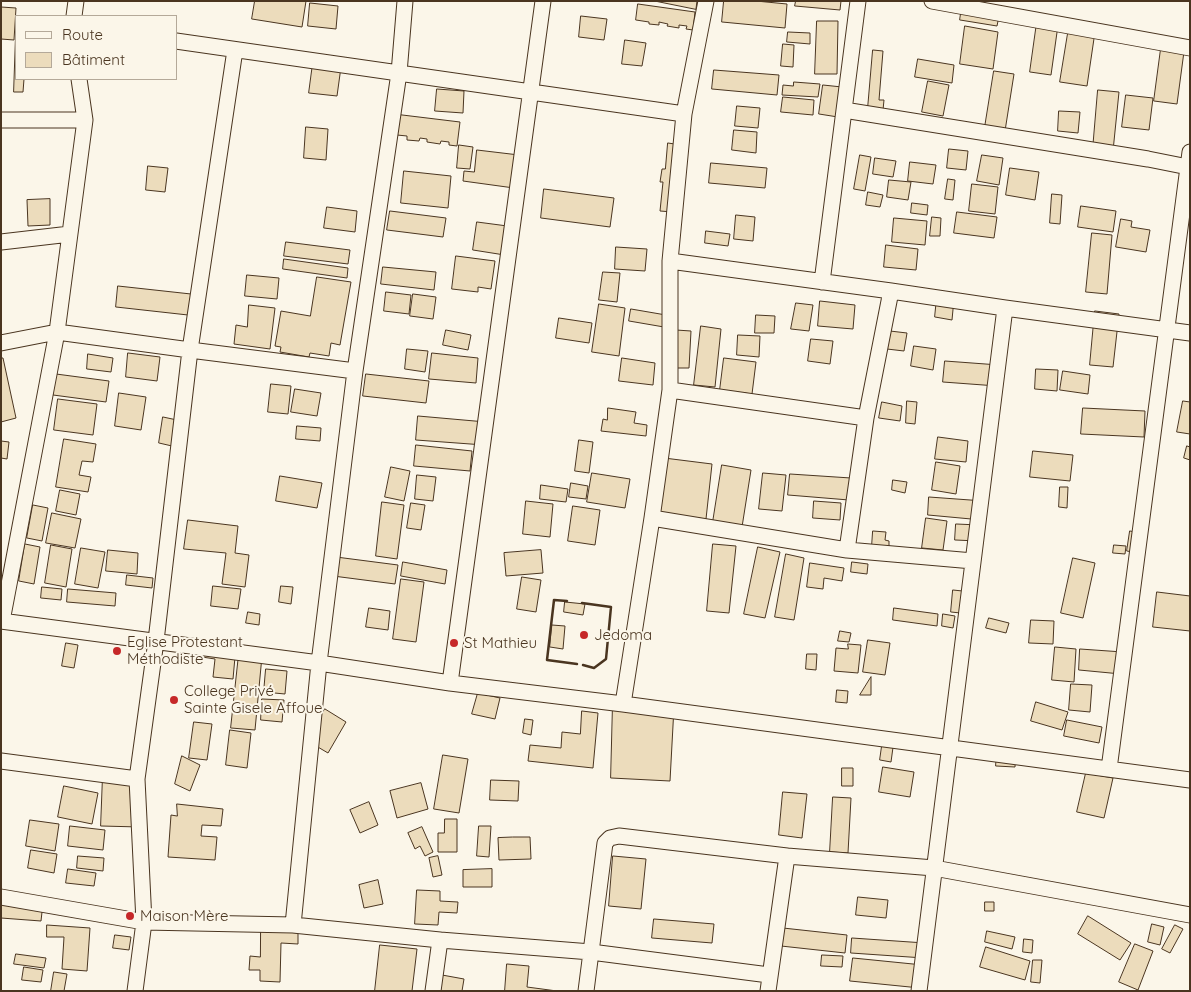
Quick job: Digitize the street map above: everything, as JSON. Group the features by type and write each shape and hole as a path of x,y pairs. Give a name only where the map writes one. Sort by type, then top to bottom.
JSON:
{"street":[{"path":"74,15 76,1"},
{"path":"293,925 319,663 355,371 400,73 405,1"},
{"path":"450,683 543,1"},
{"path":"623,704 670,390 670,261 684,114 706,1"},
{"path":"822,282 858,1"},
{"path":"932,1 1190,48"},
{"path":"178,41 684,114"},
{"path":"135,991 144,922 137,779 156,641 190,350 235,50"},
{"path":"79,80 85,120 57,332 2,621 319,663 450,683 623,704 1190,780"},
{"path":"844,110 1148,159 1189,160 1109,770"},
{"path":"1,120 85,120"},
{"path":"1,242 70,234"},
{"path":"670,261 1190,333"},
{"path":"848,550 866,418 891,291"},
{"path":"919,991 1005,308"},
{"path":"1,343 57,332 355,371"},
{"path":"670,390 866,418"},
{"path":"652,518 848,550 973,561"},
{"path":"1,762 137,779"},
{"path":"586,991 605,843 610,838 619,836 787,856 934,868 1190,916"},
{"path":"768,991 787,856"},
{"path":"1,897 144,922 293,925 440,940 591,952 769,975"},
{"path":"434,991 440,940"}],"building":[{"path":"255,1 306,1 302,27 252,19"},
{"path":"655,1 697,1 696,9"},
{"path":"724,1 756,1 787,4 785,28 722,22"},
{"path":"796,1 841,1 840,10 795,6"},
{"path":"310,3 338,6 336,29 308,26"},
{"path":"638,4 695,12 693,30 686,29 687,26 679,25 679,28 667,26 668,24 659,22 659,25 636,20"},
{"path":"962,6 1000,11 997,26 960,20"},
{"path":"1,7 16,8 14,40 1,39"},
{"path":"1038,15 1059,18 1051,75 1030,72"},
{"path":"581,16 607,19 604,40 579,37"},
{"path":"817,21 838,21 837,74 815,74"},
{"path":"1070,21 1096,25 1087,86 1060,82"},
{"path":"965,26 998,32 993,69 960,64"},
{"path":"788,32 810,33 810,44 787,42"},
{"path":"625,40 646,43 642,66 622,64"},
{"path":"1162,41 1185,44 1177,104 1154,101"},
{"path":"783,44 794,45 793,67 781,66"},
{"path":"873,50 883,51 879,100 884,100 883,110 868,108"},
{"path":"15,58 15,80 24,80 23,92 14,92"},
{"path":"918,59 954,65 952,83 915,77"},
{"path":"313,63 341,67 337,96 309,93"},
{"path":"714,70 779,75 777,95 712,89"},
{"path":"994,71 1014,74 1005,131 985,127"},
{"path":"928,81 949,85 943,116 922,112"},
{"path":"794,82 820,84 818,97 782,95 783,85 793,86"},
{"path":"823,85 842,87 838,117 819,114"},
{"path":"437,89 464,91 463,113 435,111"},
{"path":"1098,90 1119,92 1113,151 1093,149"},
{"path":"1126,95 1153,98 1149,130 1122,127"},
{"path":"783,97 814,100 813,115 781,112"},
{"path":"737,106 760,108 758,128 735,126"},
{"path":"1059,111 1080,112 1078,133 1058,131"},
{"path":"394,114 460,122 457,146 449,145 449,142 441,141 440,144 427,142 427,139 420,138 419,141 407,140 407,136 397,135"},
{"path":"306,127 328,129 326,160 304,158"},
{"path":"734,130 757,132 756,153 732,150"},
{"path":"668,143 681,145 673,212 660,211 663,182 660,182 662,169 665,169"},
{"path":"459,145 473,147 470,169 457,168"},
{"path":"949,149 968,151 966,170 947,168"},
{"path":"477,150 519,155 514,188 463,181 464,171 474,172"},
{"path":"860,155 871,157 865,191 854,189"},
{"path":"982,155 1003,158 999,185 977,181"},
{"path":"875,158 896,161 893,177 873,174"},
{"path":"910,162 936,165 933,184 908,181"},
{"path":"711,163 767,168 765,188 709,183"},
{"path":"148,166 168,168 165,192 146,190"},
{"path":"1010,168 1039,172 1035,200 1006,195"},
{"path":"404,171 451,176 448,208 401,203"},
{"path":"948,179 955,180 953,200 945,199"},
{"path":"889,180 911,182 908,200 887,197"},
{"path":"972,184 998,187 995,214 969,211"},
{"path":"544,189 614,198 610,227 541,218"},
{"path":"868,192 883,195 880,207 866,205"},
{"path":"1052,194 1062,195 1060,224 1050,223"},
{"path":"50,199 50,225 28,226 27,200"},
{"path":"912,203 928,205 927,215 911,213"},
{"path":"1081,206 1116,211 1113,232 1078,227"},
{"path":"327,207 357,211 355,232 324,228"},
{"path":"390,211 446,218 443,237 387,230"},
{"path":"957,212 997,217 994,238 954,233"},
{"path":"736,215 755,217 753,241 734,239"},
{"path":"932,217 941,218 940,236 930,236"},
{"path":"894,218 927,221 925,245 892,242"},
{"path":"1121,219 1132,221 1131,227 1150,230 1146,252 1116,247"},
{"path":"477,222 515,227 511,256 473,250"},
{"path":"706,231 730,234 728,246 705,243"},
{"path":"1092,233 1112,235 1107,294 1086,292"},
{"path":"286,242 350,250 348,264 284,256"},
{"path":"886,245 918,249 916,270 884,267"},
{"path":"616,247 647,249 645,271 615,269"},
{"path":"456,256 495,261 491,289 478,287 478,292 452,289"},
{"path":"284,259 348,268 347,278 283,269"},
{"path":"383,267 436,272 434,290 381,284"},
{"path":"603,272 620,273 617,302 599,300"},
{"path":"247,275 279,278 277,299 245,296"},
{"path":"317,277 351,282 340,345 331,343 329,356 310,353 309,357 280,352 281,347 275,346 281,311 310,316"},
{"path":"118,286 191,294 188,315 116,307"},
{"path":"386,292 411,295 409,314 384,311"},
{"path":"413,294 436,297 433,319 410,316"},
{"path":"937,297 954,299 952,320 935,317"},
{"path":"820,301 855,305 853,329 818,326"},
{"path":"796,303 813,305 809,331 791,329"},
{"path":"599,304 625,308 619,356 592,352"},
{"path":"249,305 275,308 270,349 234,344 236,325 247,327"},
{"path":"631,309 666,315 664,327 629,321"},
{"path":"1095,311 1119,314 1113,367 1090,365"},
{"path":"756,315 775,316 774,333 755,333"},
{"path":"559,318 592,323 589,343 556,338"},
{"path":"701,326 721,329 715,387 694,385"},
{"path":"446,330 471,335 468,350 443,345"},
{"path":"676,330 691,331 689,368 674,368"},
{"path":"890,331 907,333 904,351 887,349"},
{"path":"738,335 760,336 759,357 737,355"},
{"path":"811,339 833,341 830,364 808,361"},
{"path":"914,346 936,349 933,370 911,366"},
{"path":"407,349 428,351 425,372 405,369"},
{"path":"128,353 160,357 157,381 126,377"},
{"path":"432,353 478,358 476,383 429,379"},
{"path":"88,354 113,358 111,372 87,369"},
{"path":"1,358 3,358 16,418 1,422"},
{"path":"622,358 655,363 653,385 619,381"},
{"path":"724,358 756,362 752,394 720,390"},
{"path":"945,361 999,365 997,386 943,382"},
{"path":"1036,369 1058,370 1057,391 1035,389"},
{"path":"1063,371 1090,375 1088,394 1060,390"},
{"path":"56,374 109,381 106,402 53,395"},
{"path":"366,374 429,381 426,403 363,396"},
{"path":"271,384 291,386 288,414 268,412"},
{"path":"295,389 321,393 317,416 291,412"},
{"path":"119,393 146,397 141,430 115,426"},
{"path":"58,399 97,404 93,435 54,430"},
{"path":"907,401 917,402 915,424 906,423"},
{"path":"1183,401 1190,402 1190,434 1177,432"},
{"path":"882,402 902,406 900,421 879,418"},
{"path":"608,408 636,412 634,423 647,425 646,436 601,431 603,419 607,420"},
{"path":"1083,408 1145,411 1144,437 1081,434"},
{"path":"418,416 486,422 484,445 416,440"},
{"path":"163,417 177,420 172,446 159,443"},
{"path":"297,426 321,428 320,441 296,439"},
{"path":"938,437 968,441 966,462 935,459"},
{"path":"64,439 96,444 93,462 82,461 79,475 91,477 88,492 56,487"},
{"path":"579,440 593,442 589,473 575,471"},
{"path":"1,441 9,442 7,459 1,458"},
{"path":"416,445 472,451 470,471 414,466"},
{"path":"1187,446 1190,447 1190,460 1184,458"},
{"path":"1033,451 1073,455 1070,481 1030,477"},
{"path":"664,458 712,464 706,519 657,513"},
{"path":"936,462 960,466 956,494 932,490"},
{"path":"722,465 751,470 742,527 713,522"},
{"path":"391,467 410,471 404,501 385,497"},
{"path":"592,473 630,479 625,508 587,502"},
{"path":"763,473 786,475 782,511 759,509"},
{"path":"790,474 851,478 849,500 788,495"},
{"path":"417,475 436,477 433,501 415,499"},
{"path":"280,476 322,483 317,508 276,501"},
{"path":"893,480 907,482 905,493 892,490"},
{"path":"571,483 588,486 586,499 569,497"},
{"path":"541,485 568,489 566,502 540,499"},
{"path":"1060,487 1068,487 1067,508 1059,507"},
{"path":"60,490 80,494 76,515 56,511"},
{"path":"929,497 984,501 982,520 928,515"},
{"path":"526,501 553,504 550,537 523,534"},
{"path":"814,501 841,503 840,520 813,518"},
{"path":"382,502 404,505 397,559 376,556"},
{"path":"411,503 425,505 421,530 407,528"},
{"path":"33,505 48,508 42,541 27,538"},
{"path":"573,506 600,510 595,545 568,541"},
{"path":"52,513 81,519 75,548 46,543"},
{"path":"926,518 947,521 943,550 922,548"},
{"path":"188,520 238,526 235,553 249,555 245,587 222,584 226,553 184,549"},
{"path":"956,524 979,525 978,541 955,540"},
{"path":"873,531 886,532 885,540 889,541 889,548 872,546"},
{"path":"1130,531 1140,533 1137,553 1127,551"},
{"path":"25,544 40,547 34,584 19,581"},
{"path":"713,544 736,546 729,613 707,611"},
{"path":"51,545 72,549 66,587 45,583"},
{"path":"1114,545 1126,546 1125,554 1113,553"},
{"path":"758,547 780,552 765,618 744,614"},
{"path":"81,548 105,552 98,588 75,584"},
{"path":"108,550 138,553 137,574 106,571"},
{"path":"541,550 543,573 506,576 504,553"},
{"path":"786,554 804,558 794,620 775,617"},
{"path":"336,557 398,565 395,584 333,576"},
{"path":"1073,558 1095,563 1083,618 1061,613"},
{"path":"403,562 447,570 445,584 401,576"},
{"path":"852,562 868,564 867,574 851,572"},
{"path":"810,563 844,568 842,581 824,578 823,589 807,587"},
{"path":"127,575 153,578 152,588 126,585"},
{"path":"522,577 541,580 536,612 517,609"},
{"path":"401,579 424,582 416,642 393,639"},
{"path":"213,586 241,589 238,609 211,606"},
{"path":"281,586 293,587 291,604 279,602"},
{"path":"42,587 62,589 61,600 41,598"},
{"path":"68,589 116,593 115,606 67,602"},
{"path":"953,590 972,592 970,614 951,612"},
{"path":"1157,592 1190,596 1190,631 1153,627"},
{"path":"565,602 585,604 583,615 564,612"},
{"path":"369,608 390,611 388,630 366,627"},
{"path":"894,608 938,614 937,626 893,620"},
{"path":"248,612 260,614 259,625 246,623"},
{"path":"943,614 955,616 953,628 942,626"},
{"path":"989,618 1009,623 1006,633 986,628"},
{"path":"1031,620 1054,621 1053,644 1029,643"},
{"path":"552,625 565,626 563,649 550,647"},
{"path":"840,631 851,633 849,642 838,641"},
{"path":"868,640 890,643 885,675 863,672"},
{"path":"66,643 78,645 74,668 62,666"},
{"path":"204,643 236,646 233,679 213,677 215,659 202,657"},
{"path":"848,644 861,645 858,673 834,671 836,648 848,649"},
{"path":"1055,647 1076,649 1074,682 1052,680"},
{"path":"1080,649 1123,652 1121,674 1079,670"},
{"path":"239,654 262,656 255,730 231,728"},
{"path":"807,654 817,654 816,670 806,669"},
{"path":"266,669 287,671 285,694 264,692"},
{"path":"871,677 871,695 860,695"},
{"path":"1071,684 1092,685 1090,712 1069,710"},
{"path":"837,690 848,691 847,703 836,702"},
{"path":"478,693 500,698 495,719 472,714"},
{"path":"262,699 284,700 282,722 261,720"},
{"path":"613,701 674,707 670,781 611,778"},
{"path":"1036,702 1068,712 1062,730 1031,721"},
{"path":"325,709 346,722 328,753 306,740"},
{"path":"582,711 598,713 593,768 528,761 530,745 561,748 562,732 580,734"},
{"path":"525,719 533,720 531,735 523,733"},
{"path":"1067,720 1102,727 1099,743 1064,736"},
{"path":"194,722 212,724 207,760 189,758"},
{"path":"230,730 251,733 247,768 226,765"},
{"path":"883,739 894,740 891,762 880,760"},
{"path":"997,749 1016,750 1015,767 996,766"},
{"path":"443,755 468,759 459,813 434,809"},
{"path":"182,756 200,765 190,791 175,784"},
{"path":"883,767 914,772 910,797 879,792"},
{"path":"842,768 853,768 853,786 842,786"},
{"path":"1086,773 1113,778 1104,818 1077,812"},
{"path":"103,774 140,785 140,827 101,826"},
{"path":"491,780 519,781 518,801 490,800"},
{"path":"421,783 428,809 397,818 390,791"},
{"path":"64,786 98,793 92,824 58,817"},
{"path":"783,792 807,794 802,838 779,835"},
{"path":"833,797 851,798 848,853 830,852"},
{"path":"369,802 378,825 360,833 350,810"},
{"path":"177,804 223,809 221,826 202,825 201,836 217,837 215,860 168,857 171,815 177,816"},
{"path":"445,819 457,819 457,852 438,852 438,833 444,833"},
{"path":"30,820 59,824 55,851 26,846"},
{"path":"70,826 105,830 103,850 68,846"},
{"path":"479,826 491,826 489,857 477,856"},
{"path":"422,827 433,852 425,856 420,846 415,849 408,833"},
{"path":"530,837 531,859 499,860 498,838"},
{"path":"31,850 57,854 54,873 28,868"},
{"path":"78,856 104,858 103,871 77,868"},
{"path":"438,856 442,875 433,877 429,858"},
{"path":"613,856 646,859 641,909 609,906"},
{"path":"68,869 96,873 94,886 66,883"},
{"path":"492,869 492,887 463,887 463,870"},
{"path":"378,880 383,904 364,908 359,885"},
{"path":"417,890 440,891 440,901 458,902 457,913 439,912 438,925 415,924"},
{"path":"858,897 888,900 886,918 856,915"},
{"path":"1,899 43,903 41,921 1,918"},
{"path":"985,902 994,902 994,911 985,911"},
{"path":"1088,916 1131,943 1120,960 1078,934"},
{"path":"654,919 714,924 712,943 652,938"},
{"path":"1152,924 1164,927 1160,945 1148,942"},
{"path":"47,925 90,928 87,971 62,969 64,937 47,937"},
{"path":"1175,925 1183,929 1170,953 1162,949"},
{"path":"261,926 298,930 298,944 281,943 280,982 260,981 260,970 249,970 250,956 260,957"},
{"path":"783,928 847,935 845,953 781,946"},
{"path":"987,931 1015,937 1012,949 985,942"},
{"path":"115,935 131,937 129,950 113,948"},
{"path":"852,938 925,943 924,958 851,953"},
{"path":"1024,939 1033,940 1032,953 1023,952"},
{"path":"1135,944 1153,951 1138,990 1119,982"},
{"path":"380,945 417,949 412,991 375,991"},
{"path":"986,947 1030,961 1025,980 980,967"},
{"path":"16,954 46,958 44,968 14,964"},
{"path":"822,955 843,956 842,967 821,966"},
{"path":"853,958 923,965 920,988 850,981"},
{"path":"1033,960 1042,960 1040,983 1031,982"},
{"path":"507,964 529,966 527,987 557,991 505,991"},
{"path":"24,967 43,970 41,982 22,980"},
{"path":"54,972 67,974 64,991 51,991"},
{"path":"442,975 464,979 462,991 439,991"}],"wall":[{"path":"567,601 554,600 547,660 577,664"},
{"path":"582,603 611,607 606,659 594,668 583,665"}],"place":[{"name":"Jedoma","path":"584,635"},
{"name":"St Mathieu","path":"454,643"},
{"name":"Eglise Protestant Méthodiste","path":"117,651"},
{"name":"College Privé Sainte Gisele Affoue","path":"174,700"},
{"name":"Maison Mère","path":"130,916"}]}
